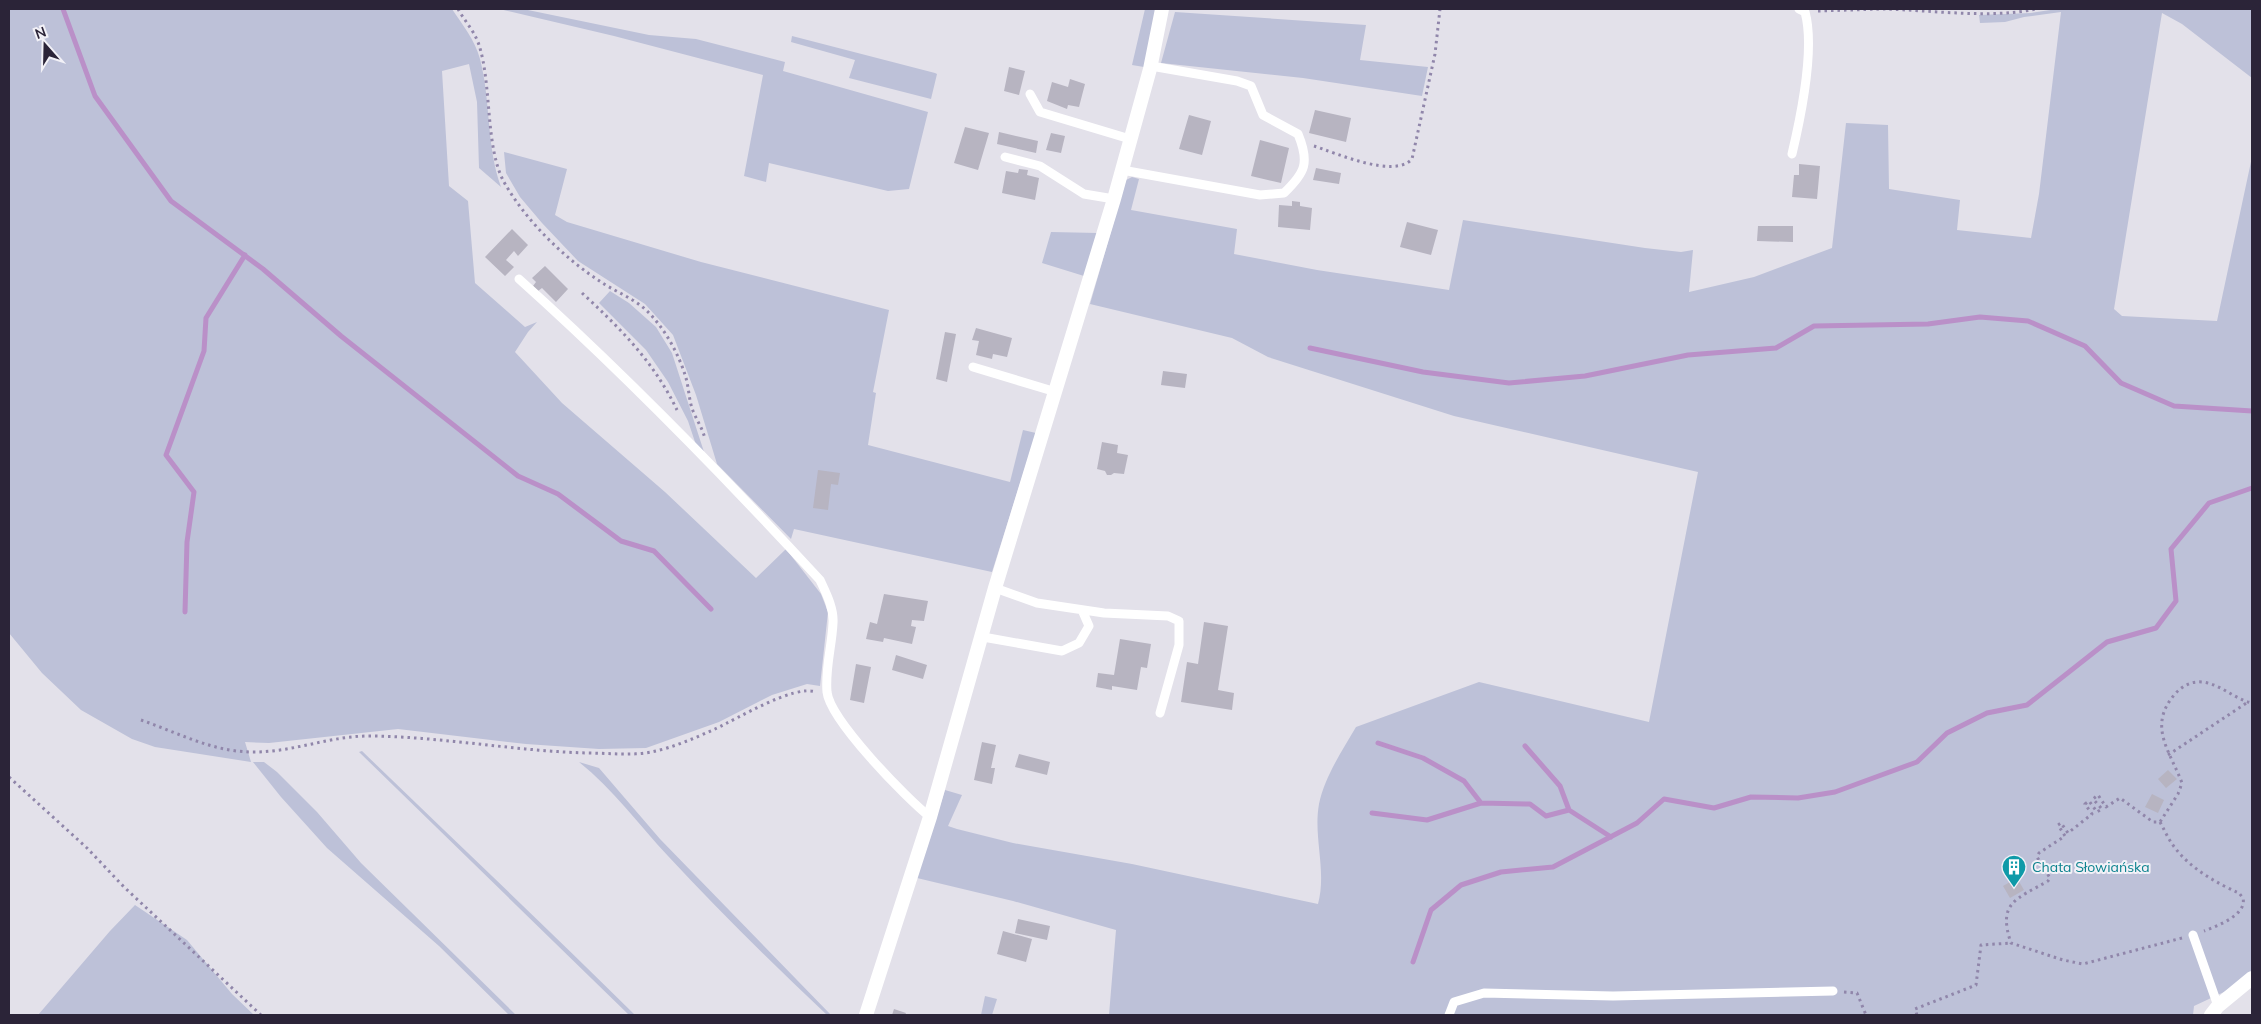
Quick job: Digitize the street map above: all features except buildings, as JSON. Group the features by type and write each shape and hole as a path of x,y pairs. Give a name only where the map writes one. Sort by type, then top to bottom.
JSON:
{"street":[{"path":"866,1015 930,817 995,588 1114,199 1150,66 1162,9"},
{"path":"2214,1011 2252,978"}],"lane":[{"path":"1792,154 1803,103 1809,28 1802,10"},
{"path":"1122,170 1260,195 1284,193 1301,177 1305,154 1298,134 1263,115 1252,86 1237,81 1150,66"},
{"path":"1030,94 1040,112 1130,139"},
{"path":"1005,157 1040,166 1084,194 1114,199"},
{"path":"519,278 564,319 709,461 820,580 830,603 833,622 826,672 830,704 844,726 915,804 930,817"},
{"path":"973,367 1026,381 1056,392"},
{"path":"995,588 1037,603 1082,610 1168,616 1179,621 1179,645 1160,714"},
{"path":"982,637 1062,651 1079,643 1089,626 1082,610"},
{"path":"2193,935 2214,1011"},
{"path":"1450,1015 1454,1002 1484,993 1613,996 1833,991"}],"path":[{"path":"458,9 478,42 485,68 495,156 504,181 528,215 572,260 601,282 645,310 660,326 672,345 686,377 693,410 703,430 709,461"},
{"path":"1301,142 1367,164 1390,167 1408,164 1412,159 1435,54 1440,9"},
{"path":"1802,10 1882,9 2006,12 2036,9"},
{"path":"582,293 624,333 653,369 677,412"},
{"path":"2160,822 2178,794 2182,783 2163,742 2164,710 2181,688 2189,684 2201,682 2215,685 2250,702"},
{"path":"141,720 229,750 258,753 370,736 510,746 546,752 624,755 652,752 679,744 714,730 789,694 811,690 828,697"},
{"path":"2168,755 2250,702"},
{"path":"9,777 87,848 124,887 261,1015"},
{"path":"2011,943 2005,926 2006,912 2011,904 2050,878 2037,857 2065,836 2058,825 2061,823 2068,832 2086,819 2092,814 2085,804 2089,801 2097,812 2102,809 2093,799 2098,795 2106,807 2120,798 2153,822 2160,822"},
{"path":"1917,1015 1915,1009 1976,985 1981,945 2011,943 2063,960 2083,964 2193,935 2220,925 2233,916 2241,908 2243,898 2239,893 2188,862 2176,850 2160,822"},
{"path":"1833,991 1857,993 1866,1015"}],"shaded area":[{"path":"9,9 452,9 472,39 480,59 486,91 493,155 501,187 479,168 477,102 469,64 442,71 449,186 468,201 475,283 525,327 537,322 515,352 562,403 665,492 756,578 786,549 821,594 828,612 820,686 807,684 772,695 719,722 646,748 599,749 526,744 398,729 269,743 245,742 251,762 155,747 132,739 81,710 42,673 9,633"},
{"path":"499,9 523,9 649,35 696,39 785,62 783,71 928,112 909,189 888,191 769,163 766,182 744,176 763,75 614,36"},
{"path":"1145,9 1156,9 1144,67 1132,65"},
{"path":"2057,9 2252,9 2252,78 2182,24 2162,13 2114,309 2122,316 2217,321 2252,157 2252,973 2224,992 2194,1006 2193,1015 1109,1015 1116,930 1013,901 917,878 945,790 962,795 948,826 957,829 1013,843 1132,864 1318,904 1321,879 1318,829 1319,804 1330,774 1356,727 1479,682 1649,722 1698,472 1454,416 1268,357 1232,338 1090,304 1126,180 1132,177 1139,179 1131,210 1237,229 1234,254 1317,270 1449,290 1463,220 1645,248 1681,252 1693,250 1689,292 1754,277 1832,248 1846,123 1888,125 1889,189 1960,200 1957,230 2031,238 2039,194 2061,12 2024,17 2005,22 1980,23 1979,15 2031,13"},
{"path":"1175,12 1366,25 1360,60 1428,67 1422,96 1303,78 1161,63"},
{"path":"792,36 935,73 937,74 931,99 849,78 855,60 791,42"},
{"path":"504,152 567,169 555,215 567,222 701,262 889,310 873,392 876,393 868,445 1010,482 1023,430 1036,433 992,572 794,529 791,539 717,464 696,395 673,335 645,304 578,261 542,223 520,197 506,173"},
{"path":"1051,232 1098,233 1084,276 1042,263"},
{"path":"610,291 629,303 656,327 672,353 704,452 696,445 688,421 668,382 646,350 599,303"},
{"path":"362,751 635,1015 629,1015 359,752"},
{"path":"253,762 264,762 277,772 317,812 361,863 516,1015 509,1015 439,946 327,848 281,797"},
{"path":"579,762 599,768 660,839 831,1015 827,1015 726,917 614,795"},
{"path":"135,905 187,940 232,994 254,1015 38,1015 110,931"},
{"path":"985,996 997,999 992,1015 981,1015"}],"waterway":[{"path":"63,9 95,96 171,201 263,269 341,336 518,476 558,494 621,541 654,551 711,609"},
{"path":"185,612 187,542 194,492 166,455 204,351 206,318 245,255"},
{"path":"1310,348 1423,372 1509,383 1585,376 1688,355 1776,348 1814,326 1928,324 1980,317 2028,321 2085,346 2121,383 2174,406 2252,411"},
{"path":"1413,962 1431,910 1461,885 1501,872 1553,867 1637,823 1664,799 1714,808 1751,797 1798,798 1835,792 1917,762 1947,733 1987,713 2027,705 2107,642 2156,628 2176,601 2171,549 2209,503 2252,488"},
{"path":"1378,743 1423,758 1464,781 1481,803"},
{"path":"1525,746 1560,786 1569,810"},
{"path":"1372,813 1427,820 1481,803 1530,804 1546,816 1569,810 1611,837"}],"place":[{"name":"Chata Słowiańska","path":"2014,888"}]}
